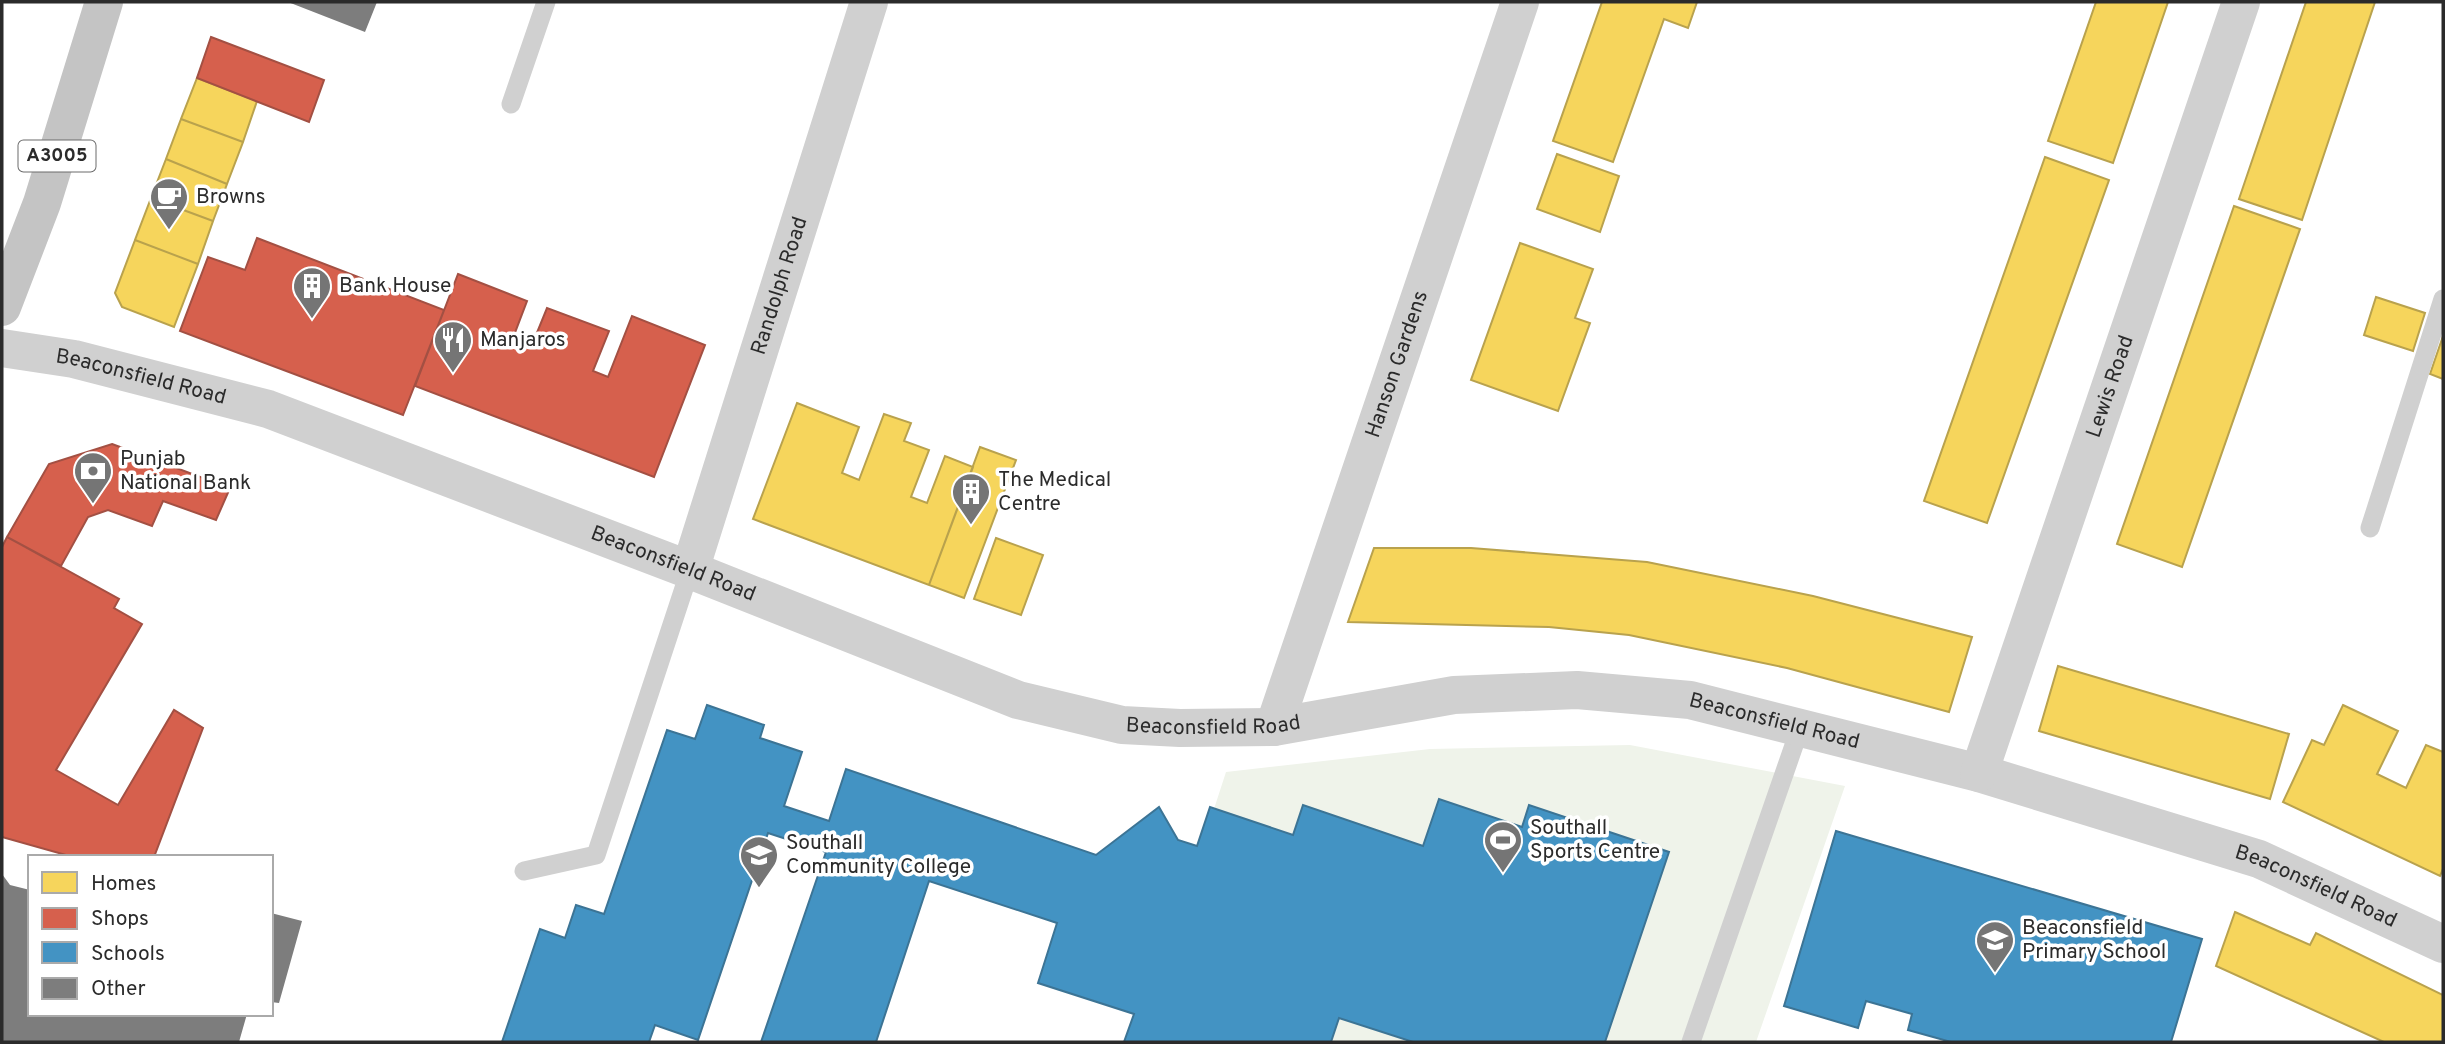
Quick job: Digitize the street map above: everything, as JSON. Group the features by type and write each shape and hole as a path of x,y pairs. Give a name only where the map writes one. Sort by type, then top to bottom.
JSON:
{"main road":[{"name":"A3005","path":"2,307 42,203 104,2"}],"street":[{"name":"Randolph Road","path":"690,569 869,2"},
{"name":"Hanson Gardens","path":"1274,727 1521,2"},
{"name":"Lewis Road","path":"1979,773 2241,2"},
{"name":"Beaconsfield Road","path":"2,348 74,359 268,409 690,569 1018,699 1122,725 1180,728 1274,727 1454,695 1577,690 1690,700 1979,773 2259,859 2443,944"}],"lane":[{"path":"511,104 546,2"},
{"path":"2370,528 2443,299"},
{"path":"524,871 596,855 690,569"},
{"path":"1691,1042 1800,728"}],"shaded area":[{"name":"Southall Sports Centre","path":"1630,745 1845,786 1756,1042 1332,1042 1338,1022 1164,963 1226,772 1430,749"}],"building: Homes":[{"path":"1602,2 1697,2 1688,28 1664,19 1613,162 1553,141"},
{"path":"2096,2 2168,2 2113,163 2048,141"},
{"path":"2306,2 2375,2 2302,220 2239,199"},
{"path":"197,78 257,101 243,142 181,119"},
{"path":"181,119 243,142 227,184 166,159"},
{"path":"1557,154 1619,176 1600,232 1537,209"},
{"path":"2045,157 2109,180 1987,523 1924,501"},
{"path":"166,159 227,184 213,221 151,198"},
{"path":"151,198 213,221 198,264 135,240"},
{"path":"2234,206 2300,229 2182,567 2117,544"},
{"path":"135,240 198,264 174,327 122,307 115,293"},
{"path":"1520,243 1593,269 1575,318 1590,323 1558,411 1471,380"},
{"path":"2376,297 2425,313 2413,351 2364,335"},
{"path":"2443,336 2443,379 2430,374"},
{"path":"797,403 859,427 842,473 859,480 884,414 911,423 904,441 929,450 911,497 927,503 945,456 973,467 929,585 753,519"},
{"name":"The Medical Centre","path":"980,447 1016,460 964,598 929,585"},
{"path":"996,538 1043,555 1021,615 974,599"},
{"path":"1374,548 1471,548 1647,562 1813,596 1972,637 1949,712 1787,668 1629,635 1549,627 1348,622"},
{"path":"2058,666 2289,734 2270,799 2039,731"},
{"path":"2343,705 2398,731 2377,774 2406,788 2426,745 2443,752 2443,869 2440,876 2283,802 2312,740 2324,745"},
{"path":"2235,912 2310,945 2316,933 2443,995 2443,1042 2384,1042 2216,966"}],"building: Shops":[{"path":"211,37 324,80 309,122 197,78"},
{"name":"Bank House","path":"257,238 444,310 403,415 180,331 208,257 245,270"},
{"path":"458,274 527,301 513,338 532,345 547,308 609,331 593,371 608,377 632,316 705,345 654,477 415,386"},
{"name":"Punjab National Bank","path":"112,444 230,488 216,520 163,501 152,526 108,510 88,517 61,566 7,537 49,464"},
{"path":"7,537 119,599 114,608 142,624 56,770 118,805 174,710 203,728 155,855 66,855 2,837 2,547"}],"building: Schools":[{"path":"707,705 764,725 760,738 802,752 784,806 829,821 846,769 1096,855 1159,807 1178,840 1197,846 1210,807 1293,835 1303,805 1423,846 1439,799 1522,827 1529,805 1669,852 1605,1042 1413,1042 1339,1018 1331,1042 1124,1042 1134,1014 1038,983 1057,923 929,881 876,1042 761,1042 826,852 768,833 698,1040 655,1025 649,1042 502,1042 540,929 565,938 576,905 604,914 667,730 695,739"},
{"name":"Beaconsfield Primary School","path":"1836,831 2202,939 2171,1042 1951,1042 1908,1030 1912,1014 1866,1001 1858,1028 1784,1006"}],"building: Other":[{"path":"288,2 377,2 365,32"},
{"path":"2,874 10,885 28,890 28,1016 246,1016 239,1042 2,1042"},
{"path":"273,914 302,921 279,1003 273,1002"}],"place":[{"name":"Browns","path":"169,231"},
{"name":"Bank House","path":"312,320"},
{"name":"Manjaros","path":"453,374"},
{"name":"Punjab National Bank","path":"93,505"},
{"name":"The Medical Centre","path":"971,526"},
{"name":"Southall Sports Centre","path":"1503,874"},
{"name":"Southall Community College","path":"759,889"},
{"name":"Beaconsfield Primary School","path":"1995,974"}]}
